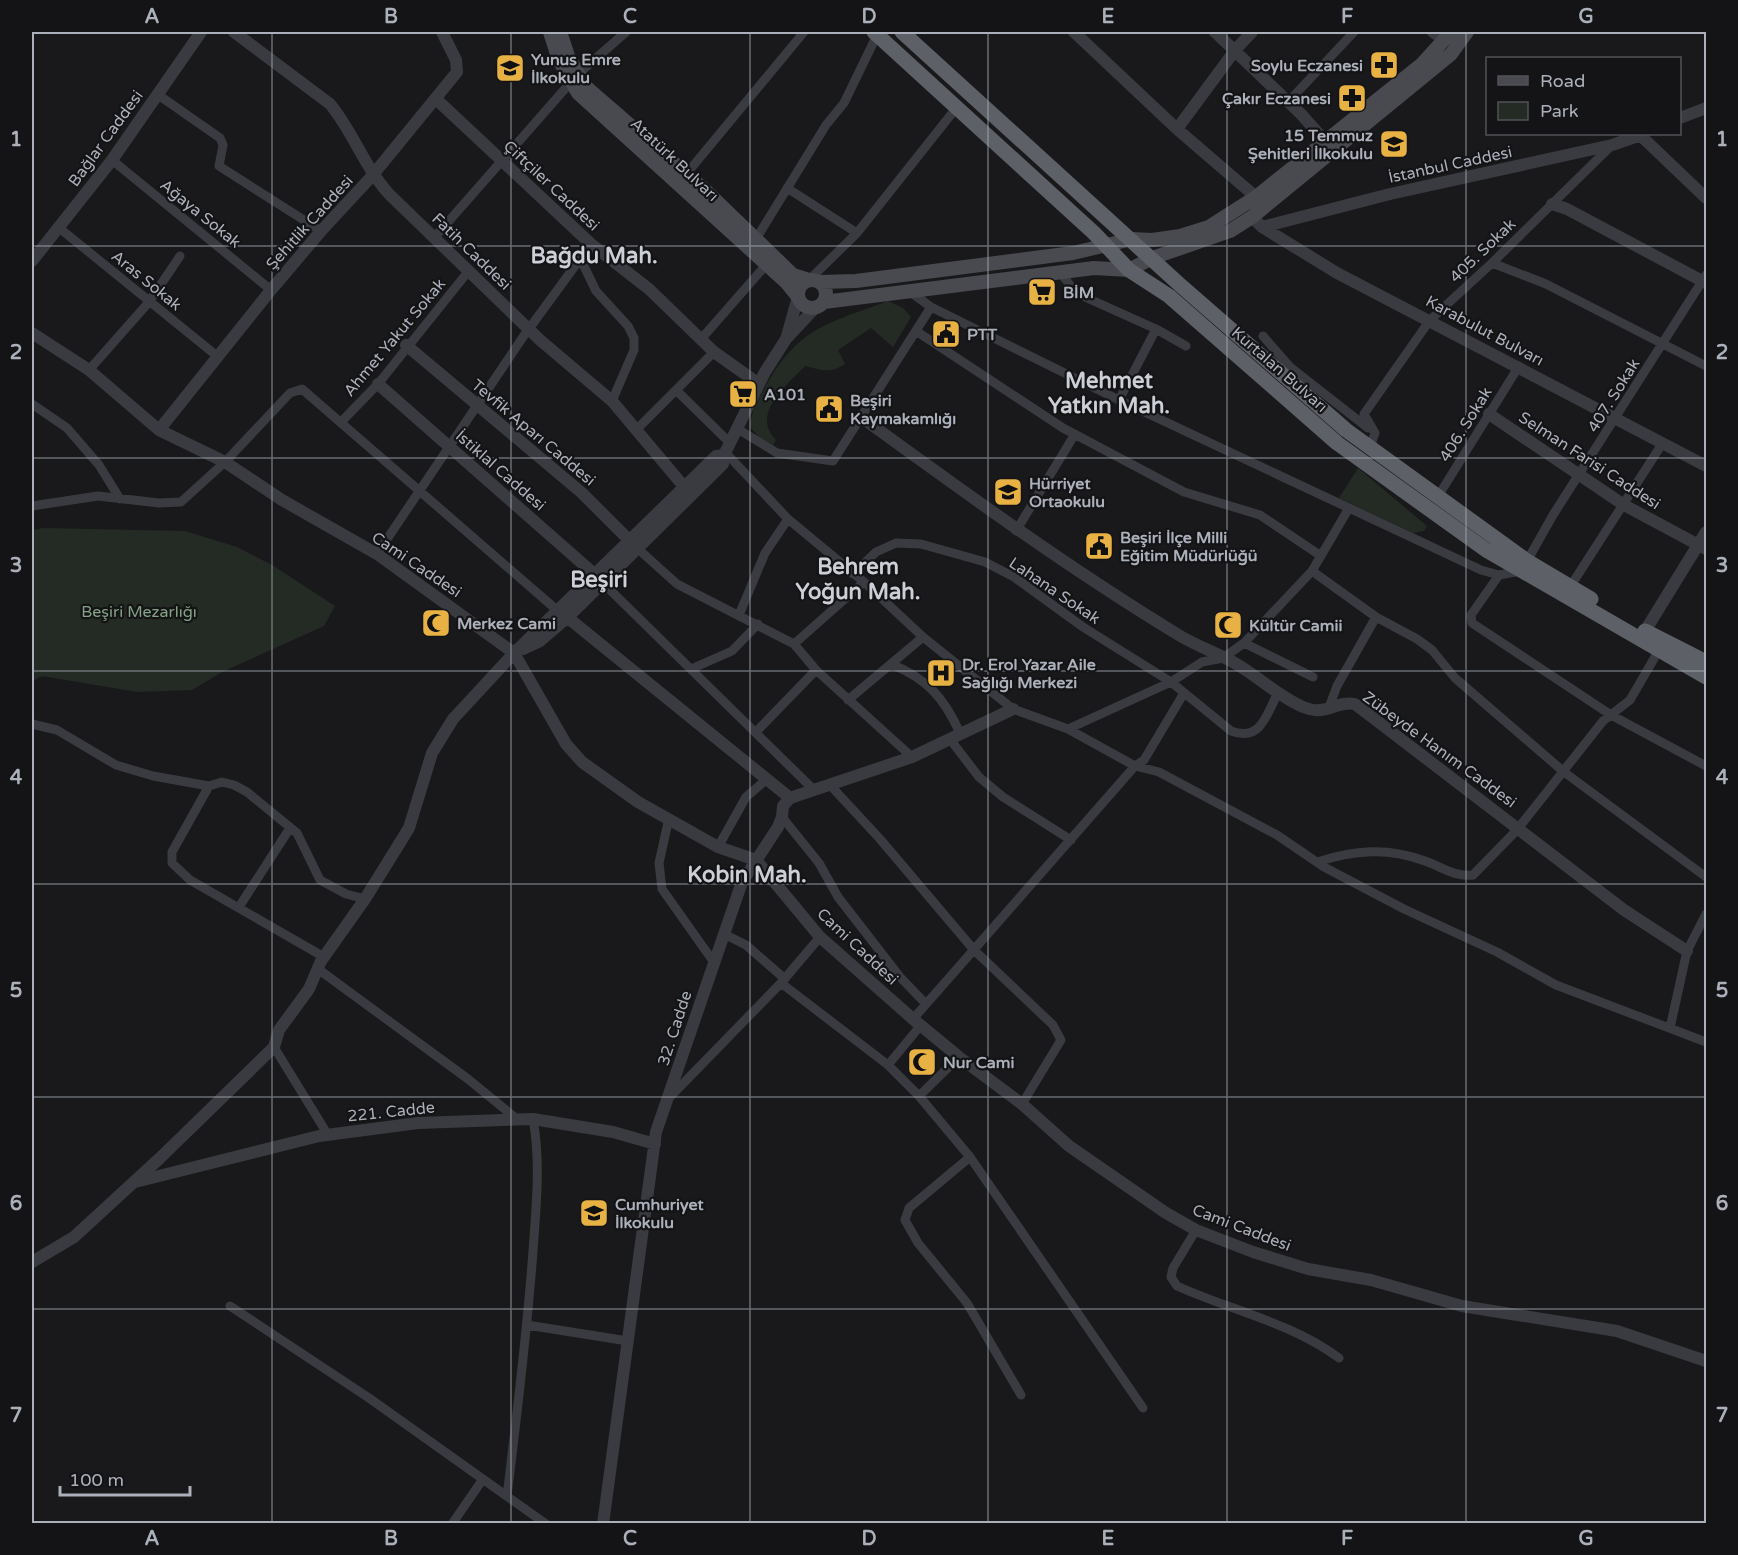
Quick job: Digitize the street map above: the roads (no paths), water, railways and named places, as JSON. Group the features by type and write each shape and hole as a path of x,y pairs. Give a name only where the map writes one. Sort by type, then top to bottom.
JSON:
{"highway":[{"name":"Kurtalan Bulvarı","path":"902,32 1346,430 1372,440 1437,498 1524,566 1659,650 1707,677"},
{"name":"Kurtalan Bulvarı","path":"875,33 1094,233 1129,270 1169,296 1337,443 1486,550 1570,586 1645,631 1707,662"}],"main road":[{"name":"Atatürk Bulvarı","path":"550,32 559,60 575,78"},
{"name":"Atatürk Bulvarı","path":"560,32 578,93 756,239 793,275 814,281"},
{"path":"1443,34 1422,64 1256,197 1209,227 1180,236 1152,240 1132,238 1073,253 856,281 814,281 801,284 798,297 807,307 909,291 1094,268 1129,270 1152,258 1202,242 1252,217 1451,54 1467,32"},
{"name":"Atatürk Bulvarı","path":"683,179 766,265 786,282 798,297"},
{"path":"814,281 826,289 820,305"}],"street":[{"name":"Bağlar Caddesi","path":"32,261 112,160 201,32"},
{"name":"Fatih Caddesi","path":"234,32 330,104 340,116 372,176 467,273 612,401 688,492"},
{"path":"434,238 575,78 626,32"},
{"path":"683,179 804,32"},
{"path":"1074,32 1177,129 1256,197"},
{"path":"1215,32 1236,49 1325,141"},
{"path":"1177,129 1236,49 1252,32"},
{"path":"1288,102 1354,32"},
{"name":"Şehitlik Caddesi","path":"159,430 271,290 372,176 457,72 448,33"},
{"path":"756,239 826,125 844,103 875,33"},
{"path":"157,94 220,138 223,145 219,166 321,231"},
{"name":"Çiftçiler Caddesi","path":"436,99 591,244 649,289 714,352 759,384"},
{"path":"814,281 857,233 957,107"},
{"path":"1681,118 1707,108"},
{"name":"İstanbul Caddesi","path":"1262,227 1390,194 1612,145 1639,135"},
{"path":"1643,135 1707,198"},
{"name":"405. Sokak","path":"1372,440 1364,414 1430,320 1492,263 1612,145"},
{"name":"Ağaya Sokak","path":"112,160 271,290"},
{"path":"787,188 857,233"},
{"path":"1551,204 1567,209 1705,279"},
{"name":"Karabulut Bulvarı","path":"1252,217 1262,227 1337,273 1707,466"},
{"name":"Aras Sokak","path":"58,226 217,356"},
{"path":"377,555 451,447 476,406 591,244"},
{"path":"89,370 149,302 180,256"},
{"path":"581,260 596,291 628,326 634,338 634,350 612,401"},
{"path":"1492,263 1546,284 1707,366"},
{"path":"702,338 766,265"},
{"path":"1060,272 1076,293 1156,329 1186,346"},
{"name":"Ahmet Yakut Sokak","path":"342,421 378,384 406,345 467,273"},
{"name":"407. Sokak","path":"1524,566 1705,279"},
{"path":"909,291 932,307 1119,400 1481,570 1499,575"},
{"path":"786,339 798,297"},
{"path":"32,1262 74,1237 274,1047 279,1030 309,989 324,957 365,899 409,828 437,744 453,719 514,653 563,614 688,492 716,456 726,450 759,384 786,339 820,305"},
{"path":"736,428 777,453 833,461 932,307"},
{"path":"1119,400 1156,329"},
{"path":"916,331 1075,434 1184,492 1260,515 1321,556"},
{"name":"Cami Caddesi","path":"32,333 89,370 159,430 225,462 282,500 377,555 514,653 566,744 582,762 638,802 718,846 756,860 820,937 917,1022 1022,1104 1070,1146 1166,1213 1196,1230 1308,1269 1371,1280 1462,1306 1617,1331 1707,1360"},
{"path":"1263,336 1290,367 1372,440"},
{"name":"Tevfik Aparı Caddesi","path":"406,345 582,493 634,544"},
{"path":"636,430 714,352"},
{"name":"406. Sokak","path":"1437,498 1519,366"},
{"name":"İstiklal Caddesi","path":"378,384 599,578"},
{"path":"32,506 98,496 159,503 181,502 225,462 296,389 302,389 342,421 419,491 563,614 790,798 912,757 1013,709"},
{"path":"676,390 788,519 864,582 923,637 1013,709 1068,729 1135,766 1159,771 1277,835 1317,862 1404,909 1497,952 1557,985 1707,1042"},
{"path":"32,404 67,428 99,465 120,499"},
{"name":"Selman Farisi Caddesi","path":"1489,414 1579,477 1624,505 1703,547"},
{"name":"Zübeyde Hanım Caddesi","path":"861,417 1016,531 1179,635 1223,658 1278,693 1303,707 1319,712 1349,703 1355,704 1624,910 1687,951"},
{"path":"1016,531 1075,434"},
{"path":"1570,586 1662,444"},
{"path":"1068,729 1171,682 1203,662 1223,658 1244,643 1312,570 1349,508"},
{"path":"739,615 765,553 788,519"},
{"path":"1645,631 1703,547 1707,532"},
{"name":"Lahana Sokak","path":"853,574 876,552 896,543 921,544 985,562 1014,577 1083,627 1171,682 1231,730 1250,735 1257,730 1278,693"},
{"path":"634,544 677,584 794,644 816,670 912,757"},
{"path":"1524,566 1499,575 1471,615 1472,623 1611,715 1707,766"},
{"path":"1312,570 1376,617 1417,639 1432,650 1455,678 1564,772 1707,877"},
{"path":"599,578 757,731 814,790"},
{"path":"794,644 864,582"},
{"path":"1328,710 1337,686 1376,617"},
{"path":"692,669 732,651 758,624"},
{"path":"848,700 923,637"},
{"path":"1244,643 1313,677"},
{"path":"1317,862 1343,854 1368,850 1396,852 1461,876 1473,875 1518,828 1611,715 1630,700 1659,650"},
{"path":"891,663 913,674 947,704 955,736 979,777 1004,797 1071,840"},
{"path":"757,731 816,670"},
{"path":"888,1065 917,1022 926,1004 1135,766 1144,760 1184,693"},
{"path":"32,724 57,730 116,765 153,776 209,786 222,782 234,785 247,792 297,833 320,880 346,894 365,899"},
{"path":"718,846 746,797 767,779"},
{"path":"830,785 880,839 974,950 1053,1025 1061,1040 1022,1104"},
{"path":"209,786 170,859 172,863 190,880 324,957"},
{"name":"32. Cadde","path":"603,1524 655,1144 713,961 742,882 782,817 783,806 790,798"},
{"path":"782,817 819,863 838,897 900,977 926,1004"},
{"path":"669,818 659,863 662,889 713,961"},
{"path":"239,907 290,828"},
{"path":"1671,1028 1687,951 1707,914"},
{"path":"724,934 746,945 783,981 888,1065 919,1096 970,1157 1143,1408"},
{"path":"667,1101 783,981 820,937"},
{"path":"318,969 468,1079 518,1120"},
{"path":"274,1047 328,1135"},
{"path":"919,1096 959,1057"},
{"path":"507,1496 527,1325 538,1144 533,1119"},
{"name":"221. Cadde","path":"134,1182 328,1135 418,1123 533,1119 613,1132 655,1144"},
{"path":"970,1157 909,1208 905,1220 918,1243 967,1303 1021,1395"},
{"path":"1196,1230 1173,1268 1171,1277 1177,1286 1267,1321 1326,1348 1339,1358"},
{"path":"230,1306 369,1398 546,1524"},
{"path":"527,1325 628,1341"},
{"path":"452,1524 483,1479"}],"place":[{"name":"Soylu Eczanesi","path":"1384,65"},
{"name":"Yunus Emre İlkokulu","path":"510,68"},
{"name":"Çakır Eczanesi","path":"1352,98"},
{"name":"15 Temmuz Şehitleri İlkokulu","path":"1394,144"},
{"name":"BİM","path":"1042,292"},
{"name":"PTT","path":"946,334"},
{"name":"A101","path":"743,394"},
{"name":"Beşiri Kaymakamlığı","path":"829,409"},
{"name":"Hürriyet Ortaokulu","path":"1008,492"},
{"name":"Beşiri İlçe Milli Eğitim Müdürlüğü","path":"1099,546"},
{"name":"Merkez Cami","path":"436,623"},
{"name":"Kültür Camii","path":"1228,625"},
{"name":"Dr. Erol Yazar Aile Sağlığı Merkezi","path":"941,673"},
{"name":"Nur Cami","path":"922,1062"},
{"name":"Cumhuriyet İlkokulu","path":"594,1213"}],"district":[{"name":"Bağdu Mah.","path":"594,255"},
{"name":"Mehmet Yatkın Mah.","path":"1109,392"},
{"name":"Behrem Yoğun Mah.","path":"858,578"},
{"name":"Beşiri","path":"599,579"},
{"name":"Kobin Mah.","path":"747,874"}],"park label":[{"name":"Beşiri Mezarlığı","path":"139,611"}]}
